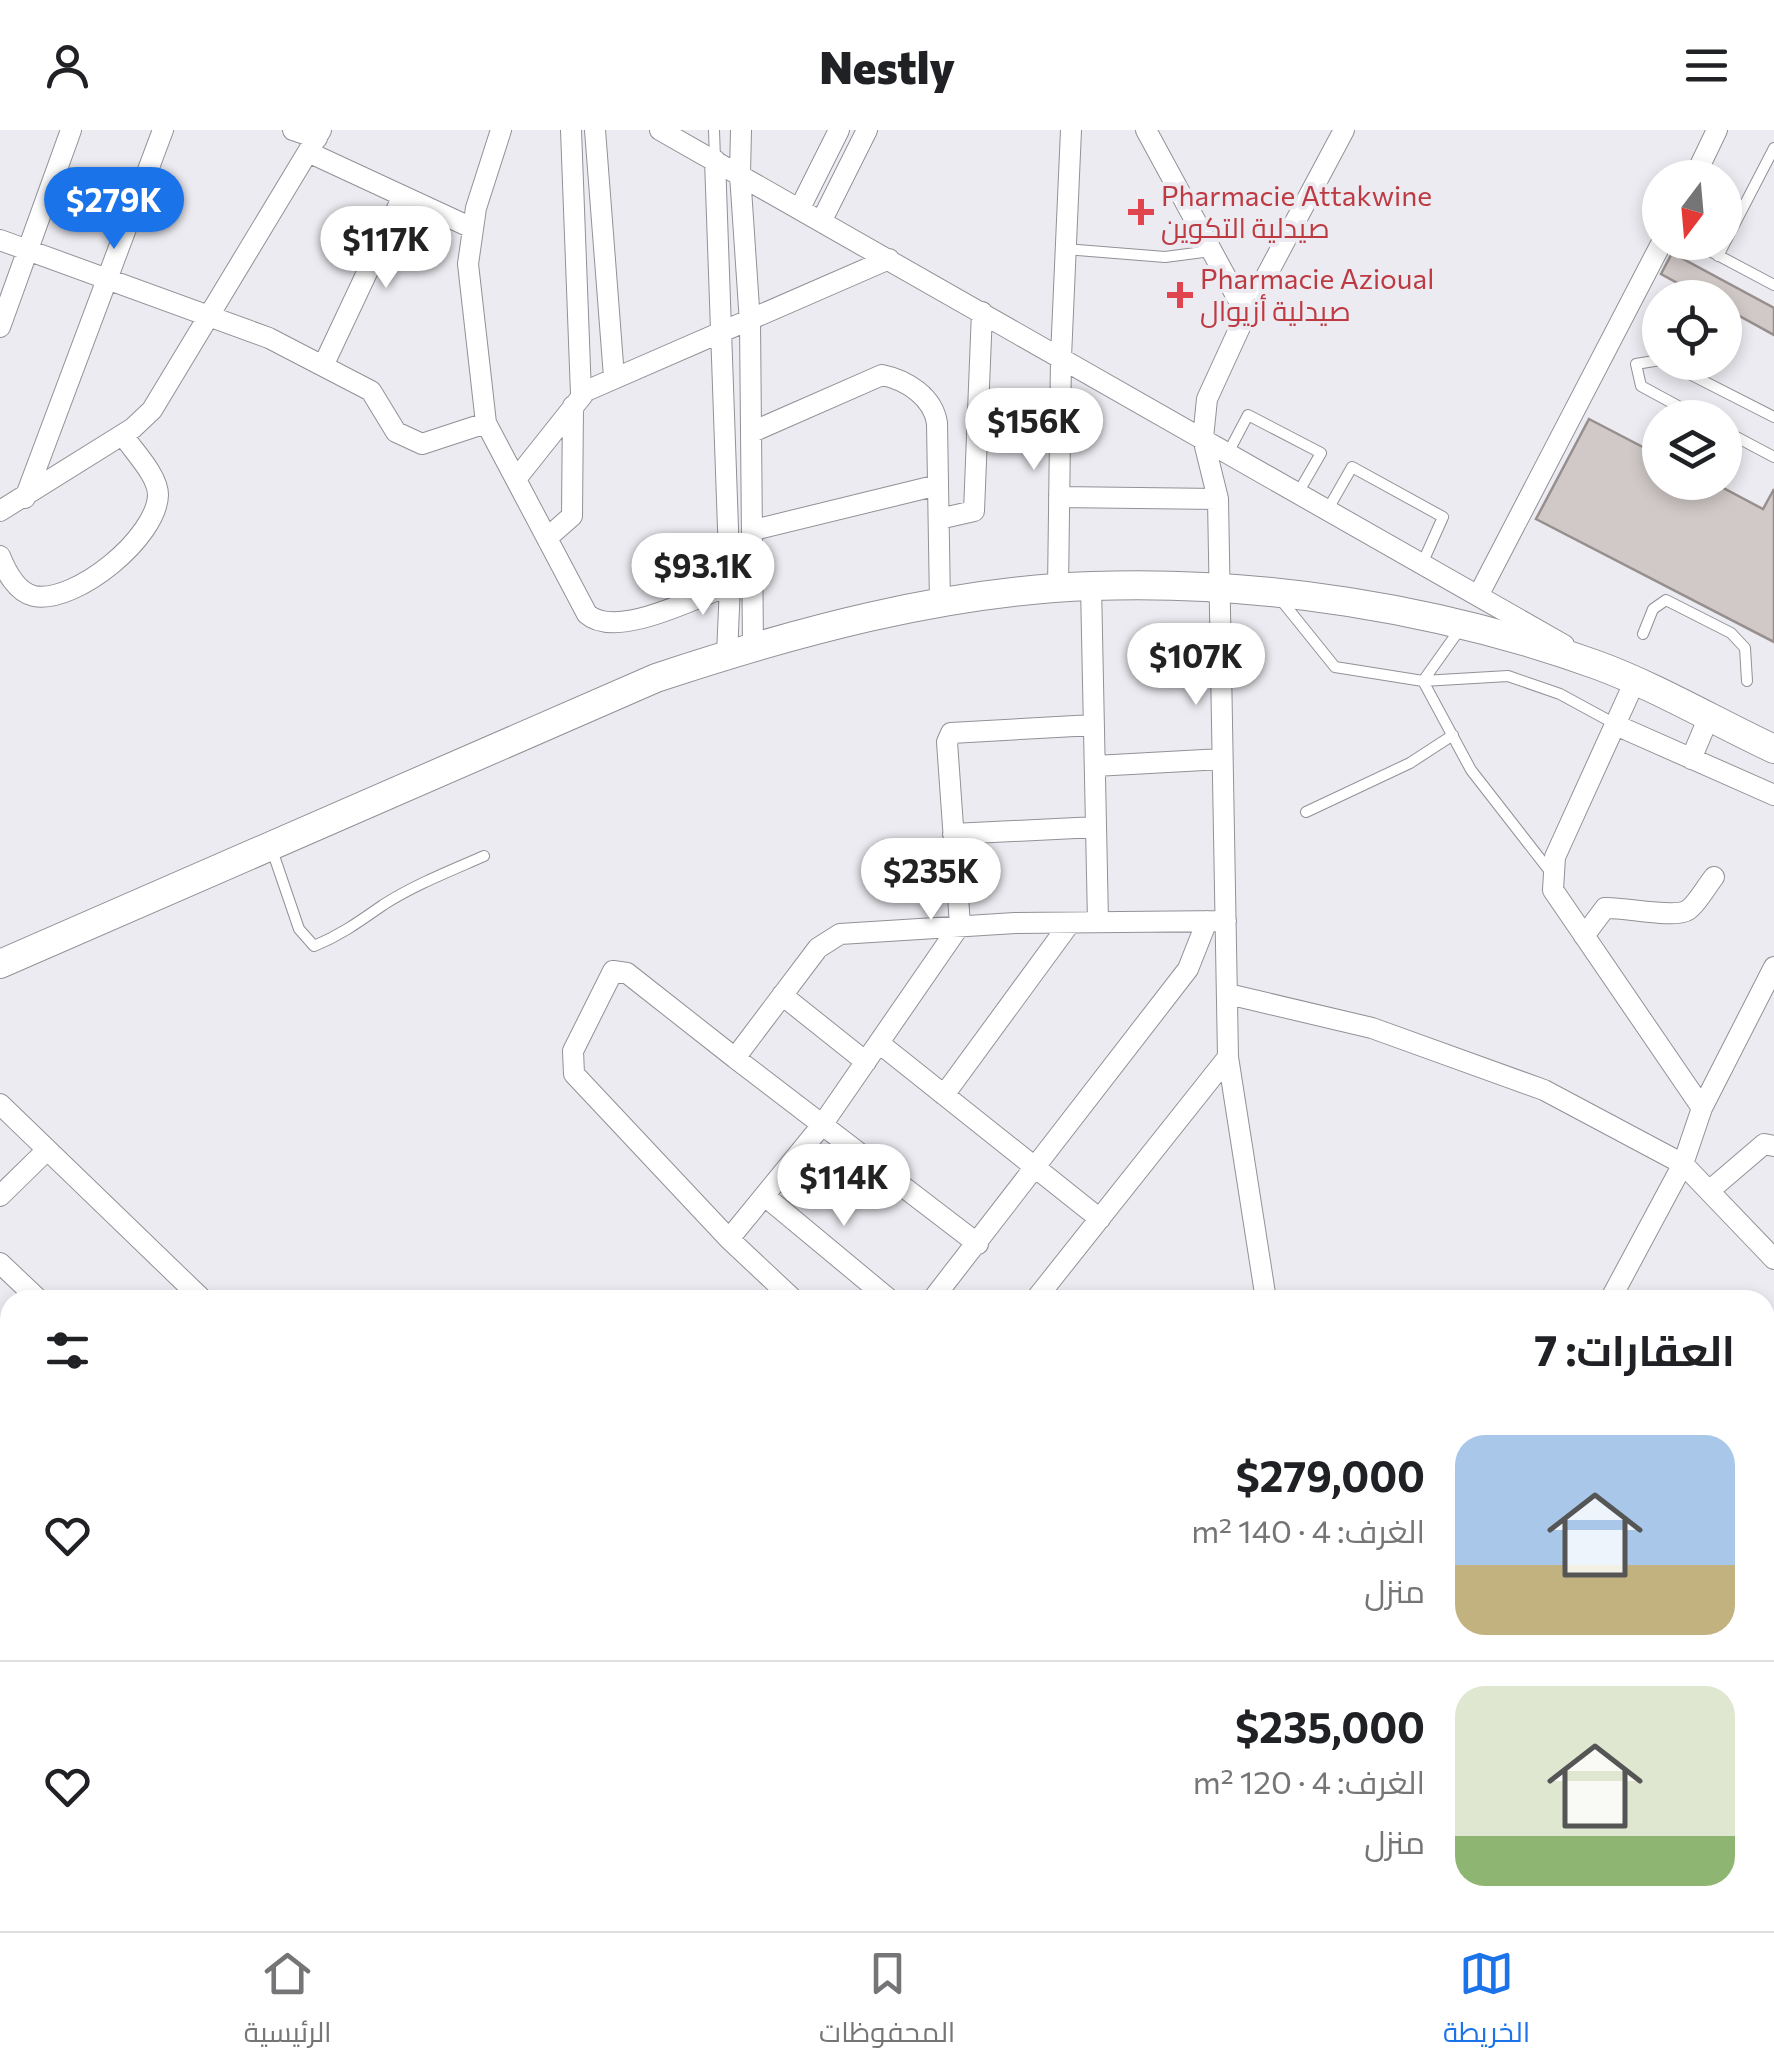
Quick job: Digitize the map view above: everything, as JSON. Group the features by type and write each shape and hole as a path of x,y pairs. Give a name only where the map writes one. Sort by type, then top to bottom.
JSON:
{"main road":[{"path":"0,964 612,696 740,651 940,604 1091,586 1218,590 1401,610 1465,622 1600,666 1774,750"}],"street":[{"path":"0,327 71,130"},
{"path":"25,498 163,130"},
{"path":"293,130 403,196 472,228"},
{"path":"501,130 472,228 470,296 486,423 587,614 603,624 626,623 730,584"},
{"path":"547,538 572,516 577,400 570,130"},
{"path":"595,130 614,377"},
{"path":"660,130 1600,666"},
{"path":"740,651 754,530 741,130"},
{"path":"800,208 839,130"},
{"path":"822,220 867,130"},
{"path":"1058,590 1060,357 1071,130"},
{"path":"1146,130 1246,314"},
{"path":"1264,1290 1228,1057 1228,994 1216,921 1222,759 1218,499 1203,438 1213,380 1344,130"},
{"path":"1703,160 1717,130"},
{"path":"0,512 123,435 152,410 171,385 315,140"},
{"path":"714,160 724,334 730,584 740,651"},
{"path":"323,366 403,196"},
{"path":"0,240 212,314 323,366 371,391 396,432 422,444 486,423"},
{"path":"516,479 577,400 614,377 750,323 889,258"},
{"path":"1478,596 1653,260"},
{"path":"938,519 974,511 982,312"},
{"path":"752,432 873,377 889,376 928,400 935,410 940,604"},
{"path":"0,556 21,589 31,596 48,596 82,587 139,537 158,497 156,483 123,435"},
{"path":"754,530 938,485"},
{"path":"1059,498 1218,499"},
{"path":"1091,586 1098,922"},
{"path":"1634,682 1618,726 1555,857 1553,890 1702,1108"},
{"path":"1691,759 1708,719"},
{"path":"729,1239 822,1124 960,925 948,742 951,733 1093,725"},
{"path":"1618,726 1774,795"},
{"path":"1095,766 1222,759"},
{"path":"953,834 1096,827"},
{"path":"1584,936 1605,908 1632,907 1669,914 1687,911 1714,878"},
{"path":"734,1058 818,948 840,934 960,925 1216,921"},
{"path":"940,1290 1188,969 1216,921"},
{"path":"944,1096 1070,923"},
{"path":"1615,1290 1683,1164 1702,1108 1774,968"},
{"path":"783,1290 729,1239 580,1083 571,1060 610,973 618,970 978,1244"},
{"path":"1228,994 1372,1028 1544,1090 1683,1164 1774,1259"},
{"path":"782,995 866,1062"},
{"path":"879,1043 1100,1219"},
{"path":"1044,1290 1228,1057"},
{"path":"0,1104 193,1290"},
{"path":"1708,1191 1764,1144 1774,1146"},
{"path":"0,1196 47,1150"},
{"path":"766,1197 878,1290"},
{"path":"0,1263 28,1290"}],"lane":[{"path":"714,130 714,160"},
{"path":"1742,210 1774,148"},
{"path":"1066,249 1165,257 1212,251"},
{"path":"1726,260 1774,285"},
{"path":"1642,363 1636,364 1641,386 1667,400"},
{"path":"1701,380 1774,417"},
{"path":"1228,452 1248,414 1321,453 1298,493"},
{"path":"1742,439 1774,456"},
{"path":"1327,510 1352,467 1443,517 1422,564"},
{"path":"1278,596 1336,667 1423,681 1508,676 1560,694 1618,726"},
{"path":"1643,634 1653,609 1666,600 1731,632 1745,648 1747,682"},
{"path":"1423,681 1465,622"},
{"path":"1423,681 1471,770 1552,874"},
{"path":"1306,812 1410,763 1452,735"},
{"path":"270,844 299,928 314,946 350,931 384,905 428,880 484,856"}],"building":[{"path":"1668,260 1685,260 1722,280 1672,280 1661,274"},
{"path":"1742,291 1774,308 1774,335 1742,317"},
{"path":"1589,419 1642,447 1642,500 1742,498 1763,509 1774,489 1774,642 1536,519"}],"place":[{"name":"Pharmacie Attakwine صيدلية التكوين","path":"1141,212"},
{"name":"Pharmacie Azioual صيدلية أزيوال","path":"1180,295"}]}
